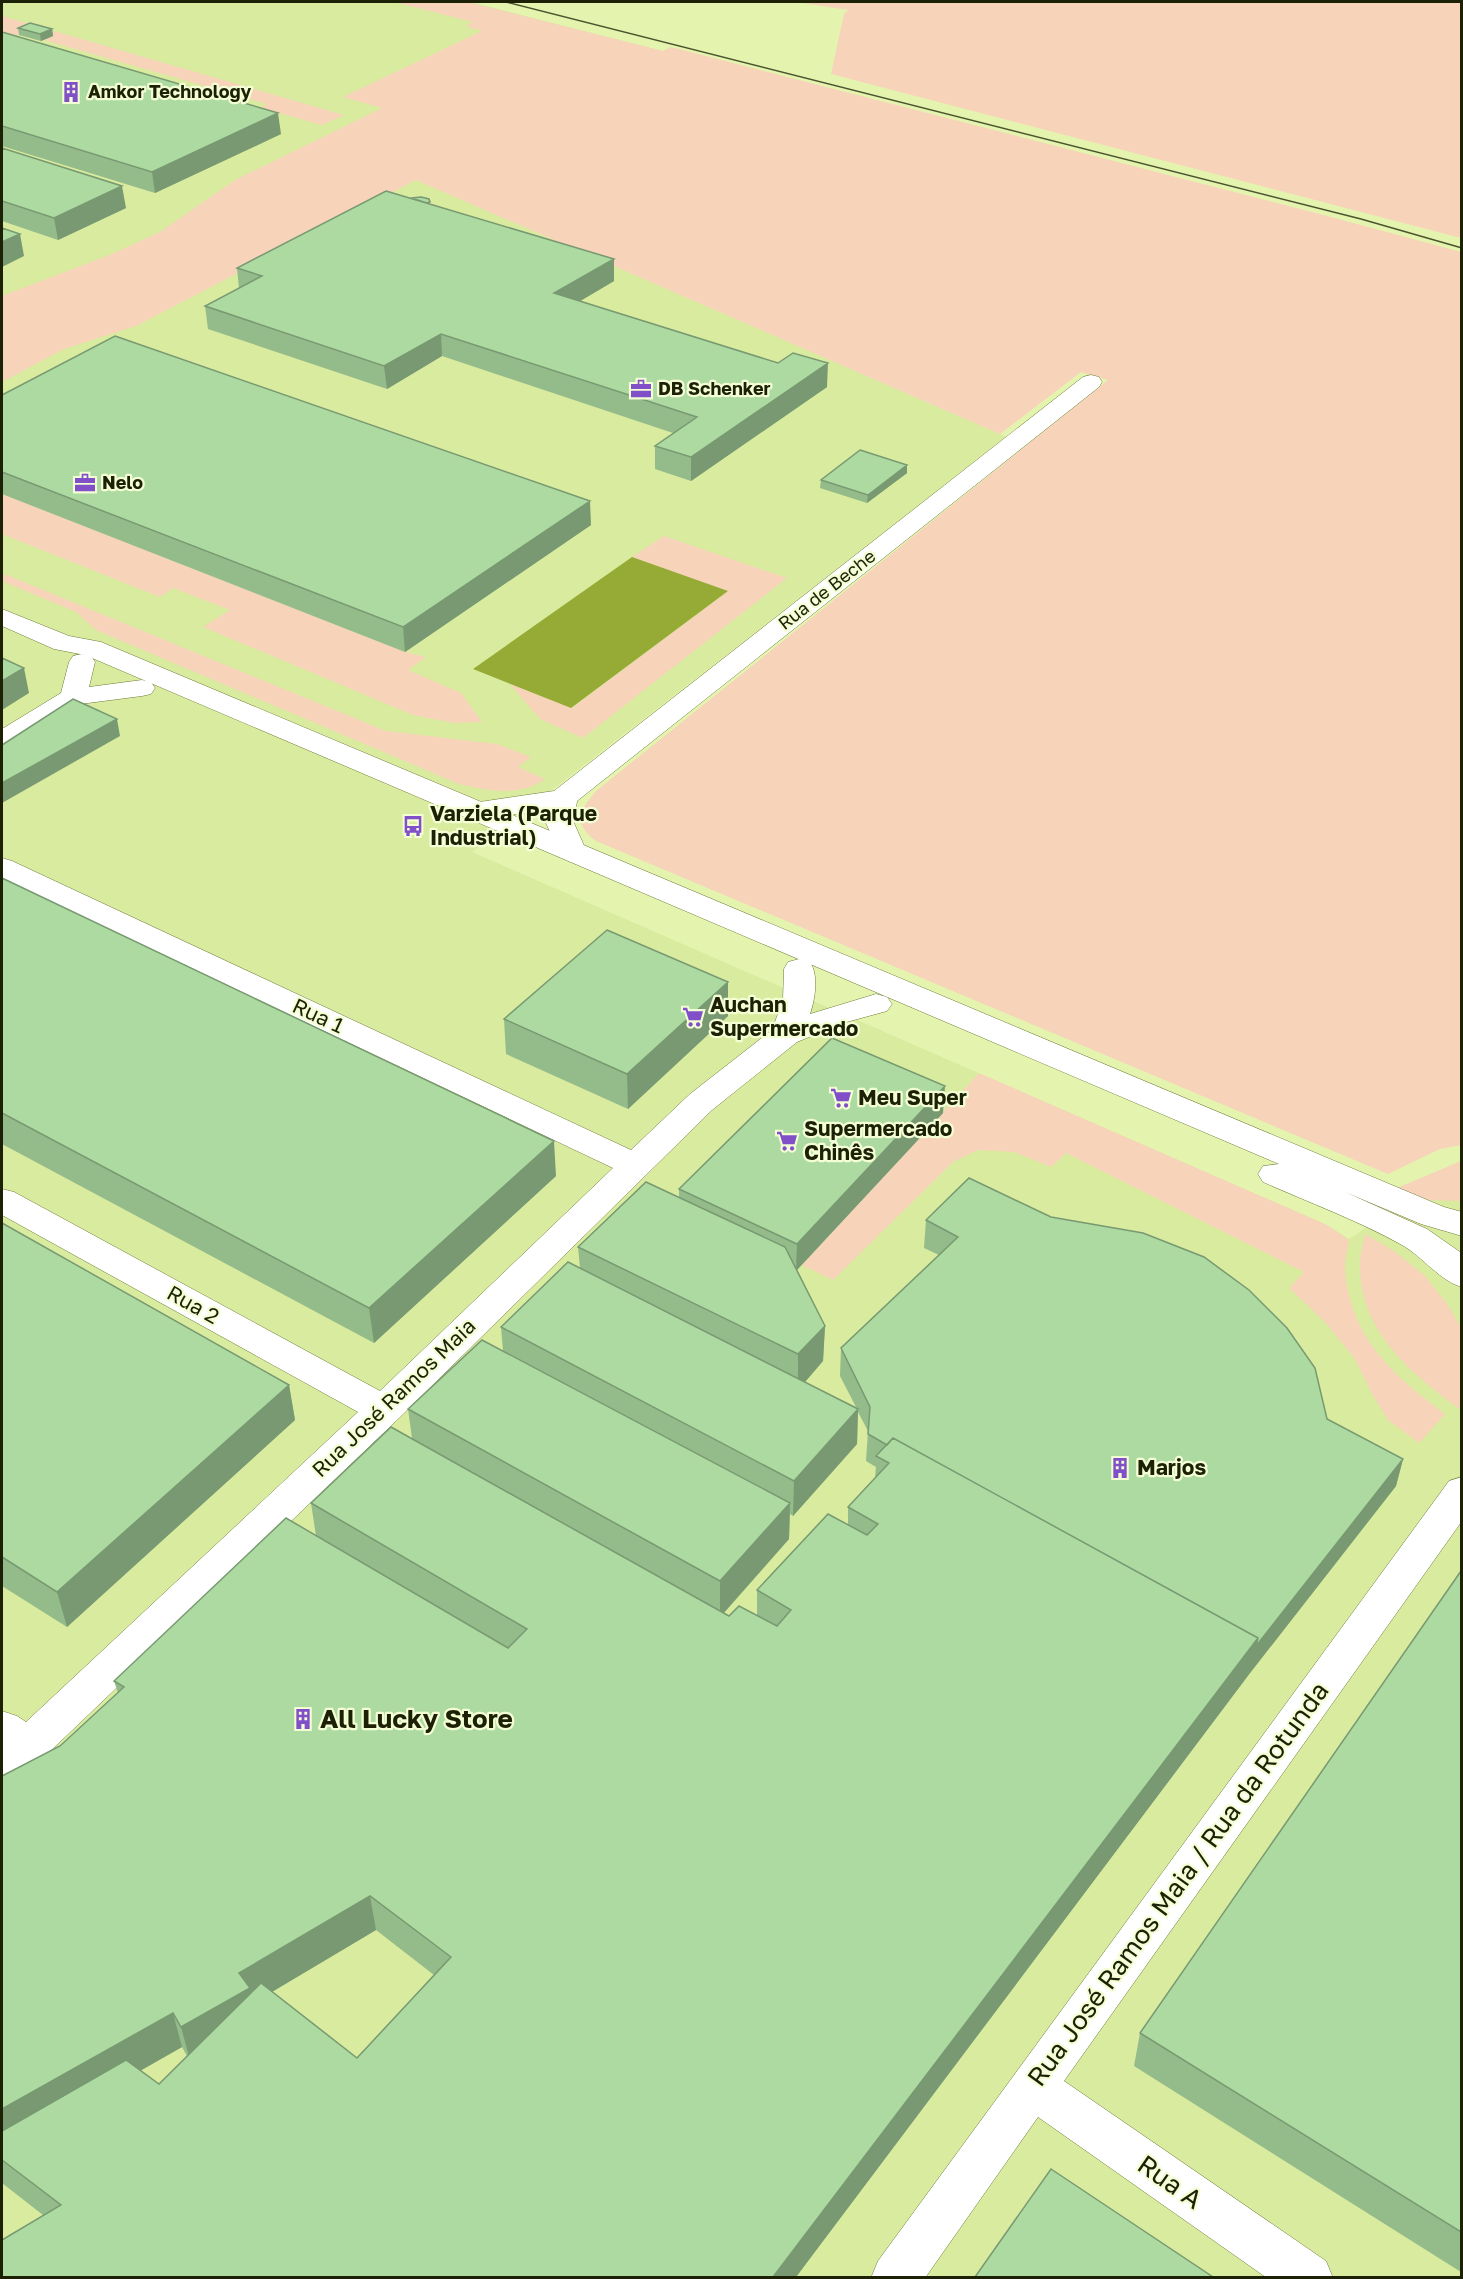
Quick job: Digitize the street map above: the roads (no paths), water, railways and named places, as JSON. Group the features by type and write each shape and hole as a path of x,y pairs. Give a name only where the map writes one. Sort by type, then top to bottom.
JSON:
{"street":[{"name":"Rua de Beche","path":"476,810 522,806 562,798 1091,382"},
{"path":"2,619 142,688 1287,1179 1415,1237 1448,1261 1461,1275"},
{"path":"73,652 92,648 1433,1216 1461,1224"},
{"path":"73,652 73,697"},
{"path":"2,741 73,697 142,688"},
{"path":"562,798 560,823 571,850"},
{"name":"Rua 1","path":"2,867 634,1165"},
{"name":"Rua José Ramos Maia","path":"786,1035 800,1000 799,969"},
{"path":"876,1004 892,1002 911,1007 1122,1085"},
{"name":"Rua José Ramos Maia","path":"10,1744 384,1410 701,1102 786,1035 832,1016 876,1004"},
{"name":"Rua 2","path":"2,1200 384,1410"},
{"name":"Rua José Ramos Maia / Rua da Rotunda","path":"896,2277 1461,1491"},
{"name":"Rua A","path":"1032,2086 1309,2277"}],"tram line":[{"path":"506,2 1361,219 1462,248"}],"place":[{"name":"Amkor Technology","path":"71,92"},
{"name":"DB Schenker","path":"641,389"},
{"name":"Nelo","path":"85,483"},
{"name":"Varziela (Parque Industrial)","path":"413,826"},
{"name":"Auchan Supermercado","path":"693,1017"},
{"name":"Meu Super","path":"841,1098"},
{"name":"Supermercado Chinês","path":"787,1141"},
{"name":"Marjos","path":"1120,1468"},
{"name":"All Lucky Store","path":"303,1719"}]}
